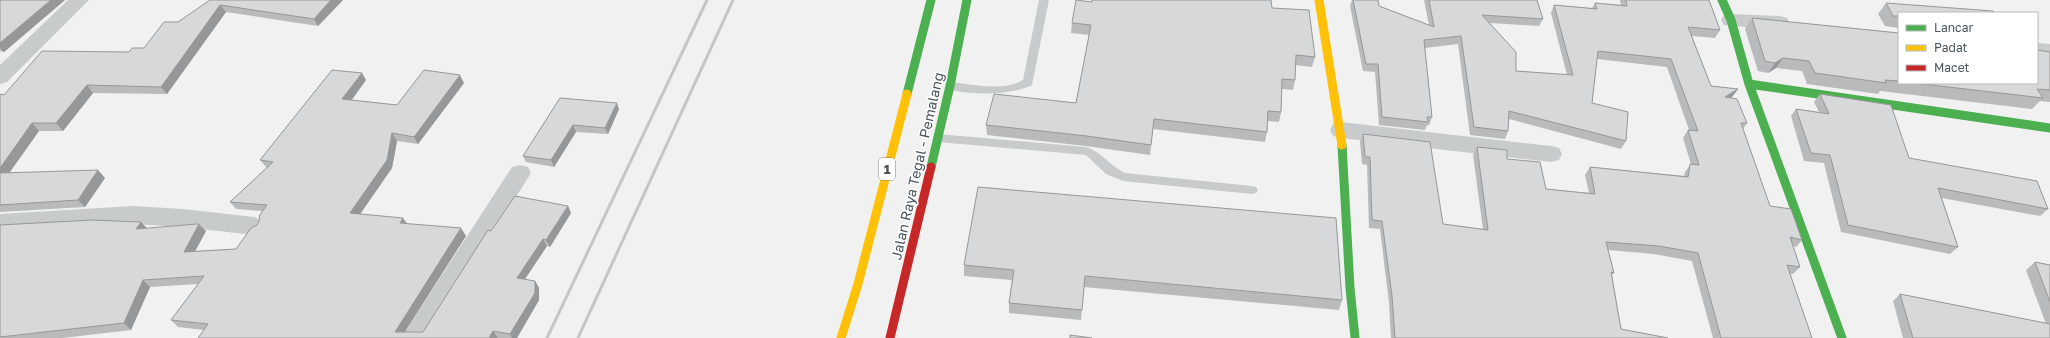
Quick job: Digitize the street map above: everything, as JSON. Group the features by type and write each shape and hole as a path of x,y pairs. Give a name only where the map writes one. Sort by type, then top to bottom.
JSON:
{"main road":[{"name":"Jalan Raya Tegal - Pemalang","path":"841,338 858,284 931,0"},
{"name":"Jalan Raya Tegal - Pemalang","path":"890,338 950,86 968,0"},
{"path":"1319,0 1341,130 1350,288 1355,338"},
{"path":"1722,0 1731,20 1749,84 1842,338"},
{"path":"1749,84 2050,128"}],"street":[{"path":"0,77 79,0"},
{"path":"1731,20 1796,25"},
{"path":"2038,50 2050,51"},
{"path":"1341,130 1551,154"},
{"path":"413,338 520,173"},
{"path":"0,223 133,215 183,218 254,226"}],"lane":[{"path":"950,86 1009,90 1021,88 1028,82 1044,0"},
{"path":"938,138 1086,151 1092,153 1110,171 1123,177 1252,190"}],"building":[{"path":"0,0 51,0 0,43"},
{"path":"210,0 331,0 314,19 220,5 161,87 87,85 56,123 32,123 0,168 0,94 4,95 42,51 129,52 132,48 144,48 164,22 178,22"},
{"path":"1076,0 1092,2 1092,0 1271,0 1272,8 1309,10 1315,57 1296,55 1295,80 1282,79 1281,112 1268,111 1267,132 1154,119 1151,145 1087,136 986,125 994,94 1076,103 1091,25 1072,23"},
{"path":"1353,0 1378,0 1379,6 1434,27 1429,0 1537,0 1543,19 1482,15 1516,52 1516,71 1573,75 1554,5 1597,9 1595,3 1627,6 1626,0 1709,0 1720,30 1688,27 1711,86 1738,89 1725,97 1737,99 1747,123 1741,123 1770,206 1791,209 1802,240 1790,237 1800,267 1787,265 1812,338 1721,338 1698,253 1659,246 1606,242 1614,273 1611,272 1621,329 1668,338 1395,338 1392,296 1382,221 1372,220 1370,157 1365,157 1363,134 1430,142 1443,224 1488,230 1477,147 1507,150 1507,159 1540,162 1546,189 1595,194 1590,167 1688,177 1690,164 1699,165 1688,130 1698,131 1671,59 1598,51 1592,103 1628,112 1626,141 1509,111 1508,131 1474,127 1461,36 1424,40 1432,117 1427,117 1428,122 1382,117 1378,64 1366,64"},
{"path":"1886,3 1994,12 1898,12 1898,16 1893,16"},
{"path":"1752,18 1898,33 1898,81 1885,80 1886,83 1815,73 1809,61 1783,58 1775,63 1765,61"},
{"path":"2038,50 2050,52 2050,90 2037,89 2043,98 1923,84 2038,84"},
{"path":"332,70 362,73 342,99 397,105 424,70 460,75 414,137 392,133 387,160 350,213 403,218 400,223 461,228 395,332 423,332 488,230 491,231 515,196 568,206 546,240 543,239 517,278 535,281 535,293 510,334 493,331 489,338 198,338 208,324 171,320 204,276 143,280 124,323 0,337 0,225 92,220 141,222 136,229 199,224 184,252 236,249 251,228 257,225 260,219 259,216 267,205 230,202 273,162 260,160"},
{"path":"1820,94 1891,105 1909,158 2037,181 2048,209 1938,188 1958,247 1848,225 1830,155 1811,153 1796,109 1829,114"},
{"path":"560,98 617,103 605,128 573,125 551,160 523,156"},
{"path":"98,170 78,200 0,205 0,173"},
{"path":"978,187 1336,218 1342,300 1085,276 1082,310 1009,303 1014,270 964,265"},
{"path":"2035,262 2050,265 2050,302"},
{"path":"1900,294 2050,324 2050,338 1913,338"},
{"path":"1070,335 1092,338 1070,338"}],"railway":[{"path":"547,338 707,0"},
{"path":"578,338 733,0"}],"traffic: fast":[{"path":"907,94 931,0"},
{"path":"931,167 950,86 967,0"},
{"path":"1722,0 1731,20 1749,84 1842,338"},
{"path":"1749,84 2050,128"},
{"path":"1342,145 1350,288 1355,338"}],"traffic: slow":[{"path":"1319,0 1341,130 1342,145"},
{"path":"841,338 858,284 907,94"}],"traffic: jam":[{"path":"890,338 931,167"}]}
